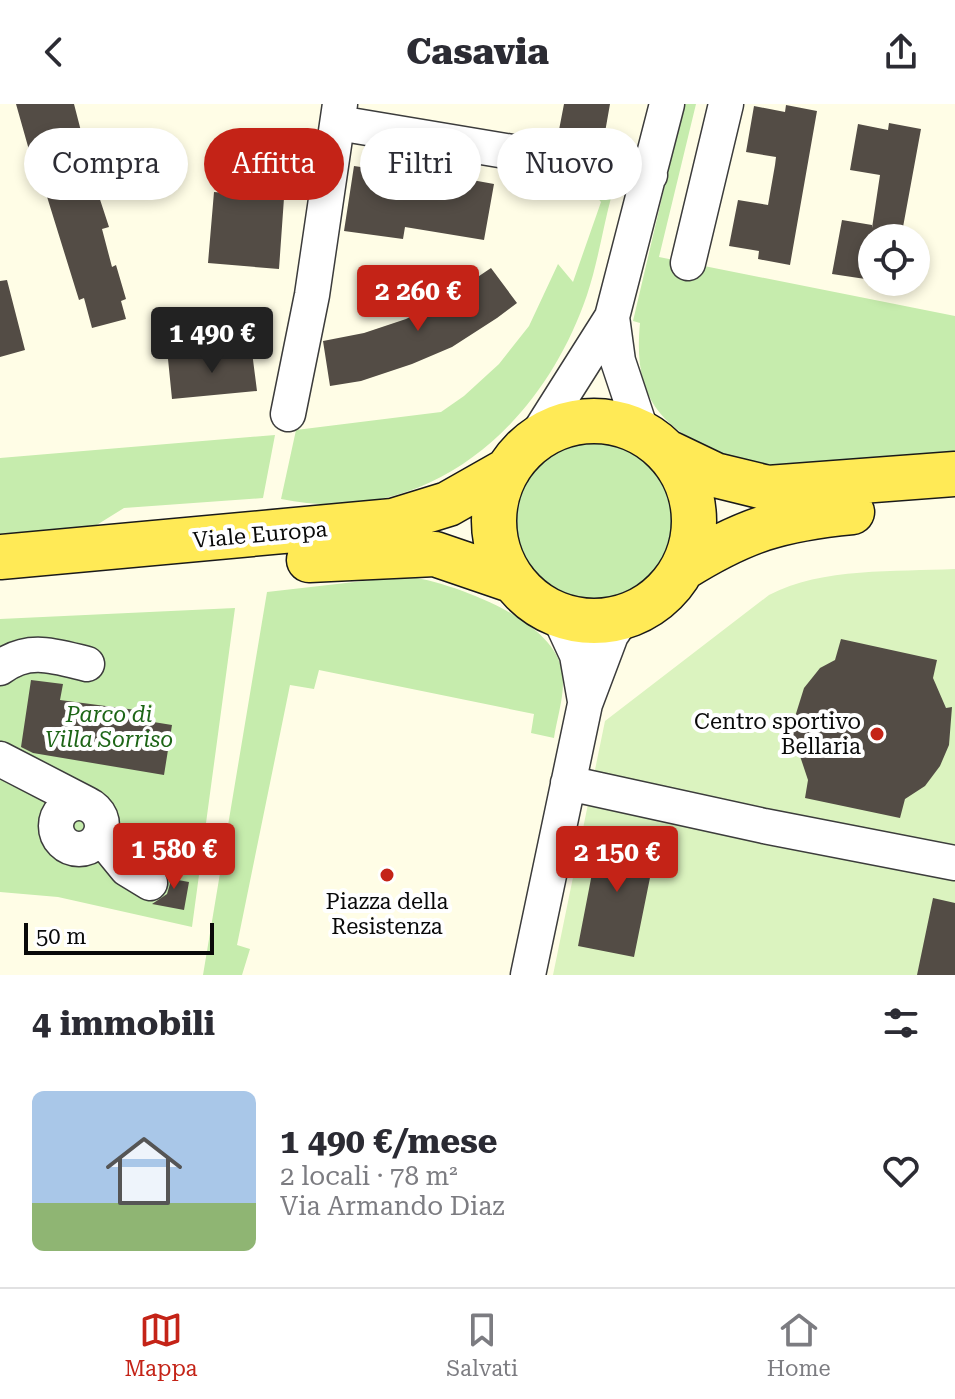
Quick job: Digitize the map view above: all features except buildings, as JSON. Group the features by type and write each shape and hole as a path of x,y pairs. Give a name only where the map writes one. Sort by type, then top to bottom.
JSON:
{"main road":[{"name":"Viale Europa","path":"0,557 393,521 448,504 558,428 586,421 615,423 715,475 768,488 955,474"},
{"name":"Viale Europa","path":"654,443 682,472 693,506 692,543 683,568"},
{"name":"Viale Europa","path":"520,456 497,497 494,526 504,564 514,581 541,606 558,614 591,621 624,616 653,602 683,568 748,532 788,519 955,503"},
{"name":"Viale Europa","path":"0,587 413,553 459,560 514,581"}],"street":[{"path":"520,456 612,317 667,104"},
{"path":"688,263 726,104"},
{"path":"288,414 312,295 339,113 650,175"},
{"path":"612,317 620,371 654,443"},
{"path":"558,614 577,655 585,704"},
{"path":"528,975 585,704 611,635 624,616"},
{"path":"0,668 13,659 37,653 87,664"},
{"path":"0,759 102,820 100,836 127,869 150,883"},
{"path":"568,783 764,826 955,863"}],"green space":[{"path":"684,104 696,104 659,257 955,316 955,452 817,468 763,468 726,458 690,438 660,413 644,383 640,365 640,323 633,321"},
{"path":"599,200 611,200 587,295 567,343 541,387 509,425 472,458 430,482 384,498 334,504 281,499 296,430 441,412 499,364 529,326 558,264 573,282"},
{"path":"593,434 625,440 653,458 671,486 677,518 671,550 653,578 625,596 593,602 561,596 533,578 515,550 509,518 515,486 533,458 561,440"},
{"path":"275,435 263,498 124,508 95,526 0,534 0,458"},
{"path":"955,569 955,975 553,975 605,721 769,595 790,586 836,575"},
{"path":"407,576 449,586 498,606 540,635 555,652 562,671 562,696 554,738 531,733 534,714 319,670 314,689 290,685 237,945 250,949 242,975 203,975 267,592"},
{"name":"Parco di Villa Sorriso","path":"235,608 192,927 58,897 0,892 0,619"}],"place":[{"name":"Centro sportivo Bellaria","path":"877,734"},
{"name":"Piazza della Resistenza","path":"387,875"}]}
